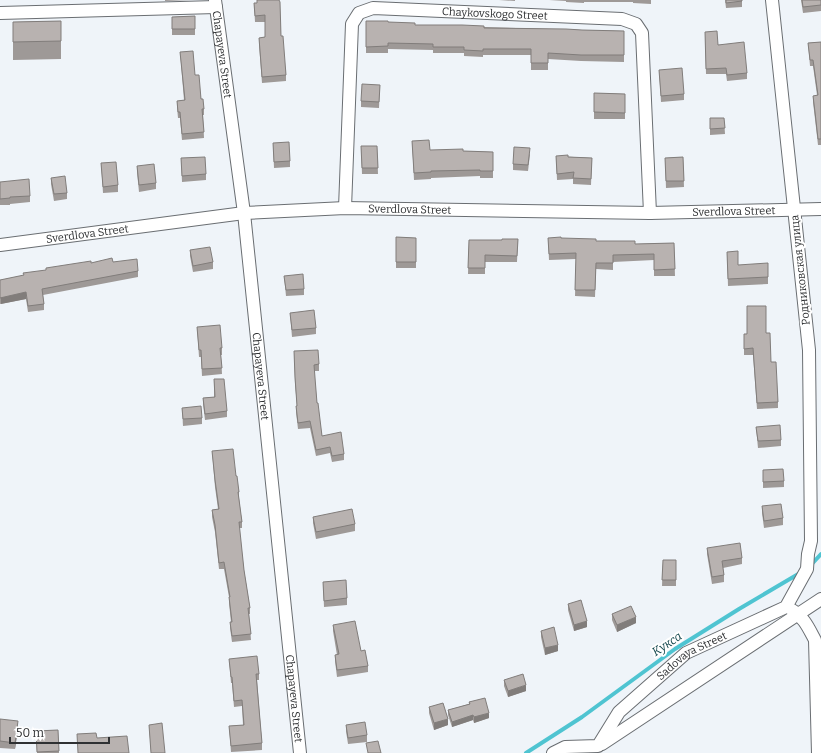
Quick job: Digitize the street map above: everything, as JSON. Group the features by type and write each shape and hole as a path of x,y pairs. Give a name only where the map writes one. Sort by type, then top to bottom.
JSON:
{"street":[{"name":"Родниковская улица","path":"772,0 808,350 811,541 807,569 786,607"},
{"path":"0,13 216,4"},
{"name":"Chapayeva Street","path":"216,4 244,213 300,753"},
{"name":"Chaykovskogo Street","path":"345,208 352,24 358,13 373,8 622,19 636,24 642,33 650,213"},
{"name":"Sverdlova Street","path":"0,245 244,213 345,208 650,213 821,209"},
{"path":"553,753 565,747 599,749 821,599"},
{"path":"786,607 798,614 806,624 815,640 818,753"},
{"name":"Sadovaya Street","path":"599,749 619,712 686,653 786,607"}],"building":[{"path":"257,0 279,0 280,2 281,36 283,36 286,75 262,77 259,38 265,37 265,15 255,16 254,3 257,3"},
{"path":"726,0 742,0 742,1 726,3"},
{"path":"802,0 821,0 821,5 803,7"},
{"path":"195,16 195,29 172,29 172,17"},
{"path":"61,21 61,41 13,42 13,22"},
{"path":"366,21 415,23 415,25 484,26 484,28 624,31 624,55 548,53 548,63 531,63 531,49 483,49 483,51 464,50 464,47 433,47 433,44 388,43 388,46 366,47"},
{"path":"717,31 718,45 744,42 747,73 727,75 726,68 706,69 705,32"},
{"path":"821,42 821,139 818,139 813,96 818,95 813,60 810,60 808,43"},
{"path":"193,51 195,75 199,75 201,99 203,99 204,109 202,109 204,132 182,134 180,112 178,112 177,101 185,100 180,52"},
{"path":"682,68 684,94 661,96 659,70"},
{"path":"362,84 380,85 379,102 361,101"},
{"path":"594,93 625,94 625,113 594,112"},
{"path":"710,118 724,118 725,128 710,129"},
{"path":"429,140 430,150 463,149 463,151 493,152 493,171 431,171 414,173 412,141"},
{"path":"289,142 290,161 274,162 273,143"},
{"path":"361,146 377,146 378,168 362,168"},
{"path":"514,147 530,148 528,165 513,164"},
{"path":"568,155 568,157 592,158 591,179 573,178 574,172 557,174 556,156"},
{"path":"205,157 206,174 182,176 181,158"},
{"path":"683,157 684,181 666,181 665,158"},
{"path":"116,162 118,185 103,187 101,163"},
{"path":"154,164 156,183 139,185 137,166"},
{"path":"65,176 67,193 54,194 51,178"},
{"path":"29,179 30,196 0,199 0,182"},
{"path":"396,237 416,238 416,262 396,262"},
{"path":"561,237 596,239 596,241 635,241 635,244 674,243 675,269 654,270 654,254 613,255 613,263 596,263 595,290 575,290 576,253 549,254 548,238"},
{"path":"518,239 517,256 485,255 485,268 468,268 469,240"},
{"path":"210,247 213,262 193,266 190,250"},
{"path":"738,251 738,265 768,263 768,277 728,279 727,252"},
{"path":"112,258 113,262 137,259 138,271 42,289 44,304 28,306 26,292 0,298 0,280 24,275 23,273 46,270 46,268 91,261 91,263"},
{"path":"303,274 304,289 286,290 284,276"},
{"path":"747,306 766,306 766,333 770,333 771,362 776,362 778,402 757,403 753,348 744,349 744,334 747,334"},
{"path":"314,310 316,328 292,330 290,313"},
{"path":"220,325 222,368 202,369 201,350 199,350 197,327"},
{"path":"318,350 319,364 314,365 317,403 322,436 341,432 344,454 332,456 330,447 316,450 310,421 298,423 294,351"},
{"path":"214,379 224,379 227,411 205,414 203,398 215,397"},
{"path":"201,406 202,418 183,419 182,408"},
{"path":"780,425 781,440 758,441 756,427"},
{"path":"233,449 242,522 239,522 250,608 248,608 251,634 232,636 230,622 232,622 230,597 224,562 219,563 212,510 219,509 212,451"},
{"path":"783,469 784,481 763,482 763,470"},
{"path":"781,504 783,518 764,521 762,506"},
{"path":"352,509 355,524 316,532 313,517"},
{"path":"740,543 742,558 722,561 724,575 712,577 707,548"},
{"path":"663,560 676,560 676,580 662,580"},
{"path":"346,580 347,598 324,601 323,582"},
{"path":"581,600 587,621 574,625 568,604"},
{"path":"631,606 636,617 617,625 612,614"},
{"path":"355,621 361,651 365,650 368,666 337,670 335,655 339,654 333,625"},
{"path":"554,627 558,645 545,648 541,631"},
{"path":"257,656 259,674 256,674 262,743 231,746 229,726 244,725 242,700 234,701 229,659"},
{"path":"523,674 526,685 508,691 504,680"},
{"path":"485,698 489,713 474,717 473,715 452,722 448,710"},
{"path":"443,703 448,719 434,723 429,707"},
{"path":"0,719 18,721 15,743 0,741"},
{"path":"365,722 367,735 348,738 346,725"},
{"path":"162,723 165,753 151,753 149,725"},
{"path":"58,730 59,751 37,752 36,731"},
{"path":"96,733 97,738 127,736 129,753 78,753 77,734"},
{"path":"378,741 381,753 368,753 366,743"}],"waterway":[{"name":"Кукса","path":"810,566 821,554"},
{"name":"Кукса","path":"526,753 582,717 675,649 800,573"}]}
